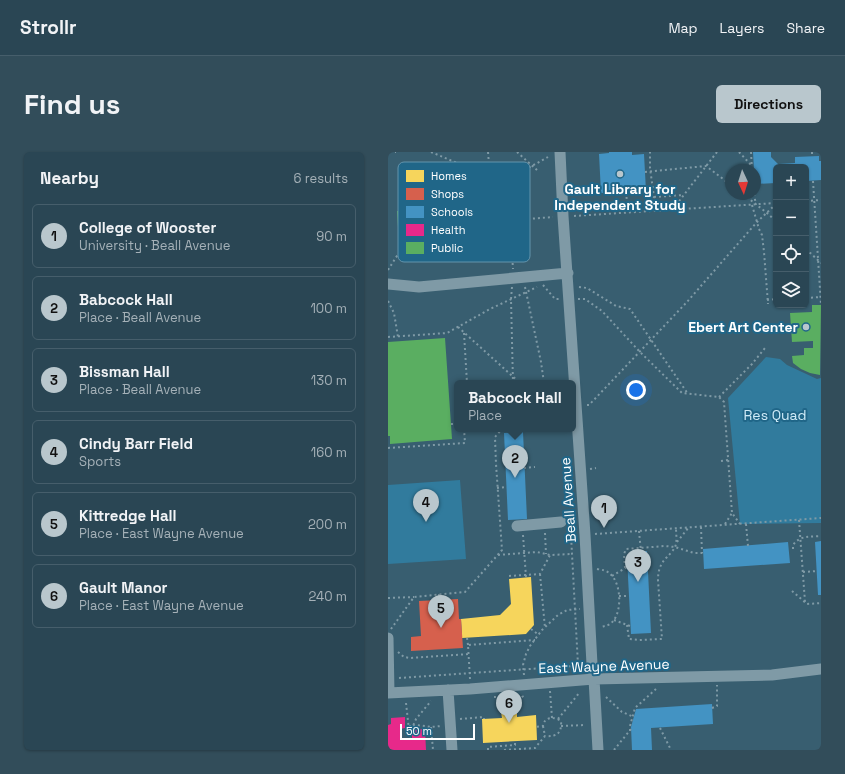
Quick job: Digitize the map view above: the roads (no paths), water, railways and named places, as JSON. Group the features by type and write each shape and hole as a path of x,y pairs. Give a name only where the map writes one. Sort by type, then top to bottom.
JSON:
{"street":[{"name":"Beall Avenue","path":"560,152 563,216 575,380"},
{"path":"388,284 419,287 568,273"},
{"name":"Beall Avenue","path":"576,391 598,750"},
{"path":"519,526 561,522"},
{"path":"388,638 389,693"},
{"name":"East Wayne Avenue","path":"389,693 470,689 594,679 772,675 821,669"},
{"path":"448,690 452,750"}],"place":[{"name":"Gault Library for Independent Study","path":"620,174"},
{"name":"Ebert Art Center","path":"806,327"},
{"name":"Babcock Hall","path":"515,478"},
{"name":"Cindy Barr Field","path":"426,522"},
{"name":"College of Wooster","path":"604,528"},
{"name":"Bissman Hall","path":"638,582"},
{"name":"Kittredge Hall","path":"441,628"},
{"name":"Gault Manor","path":"509,723"}],"park label":[{"name":"Res Quad","path":"775,415"}]}
